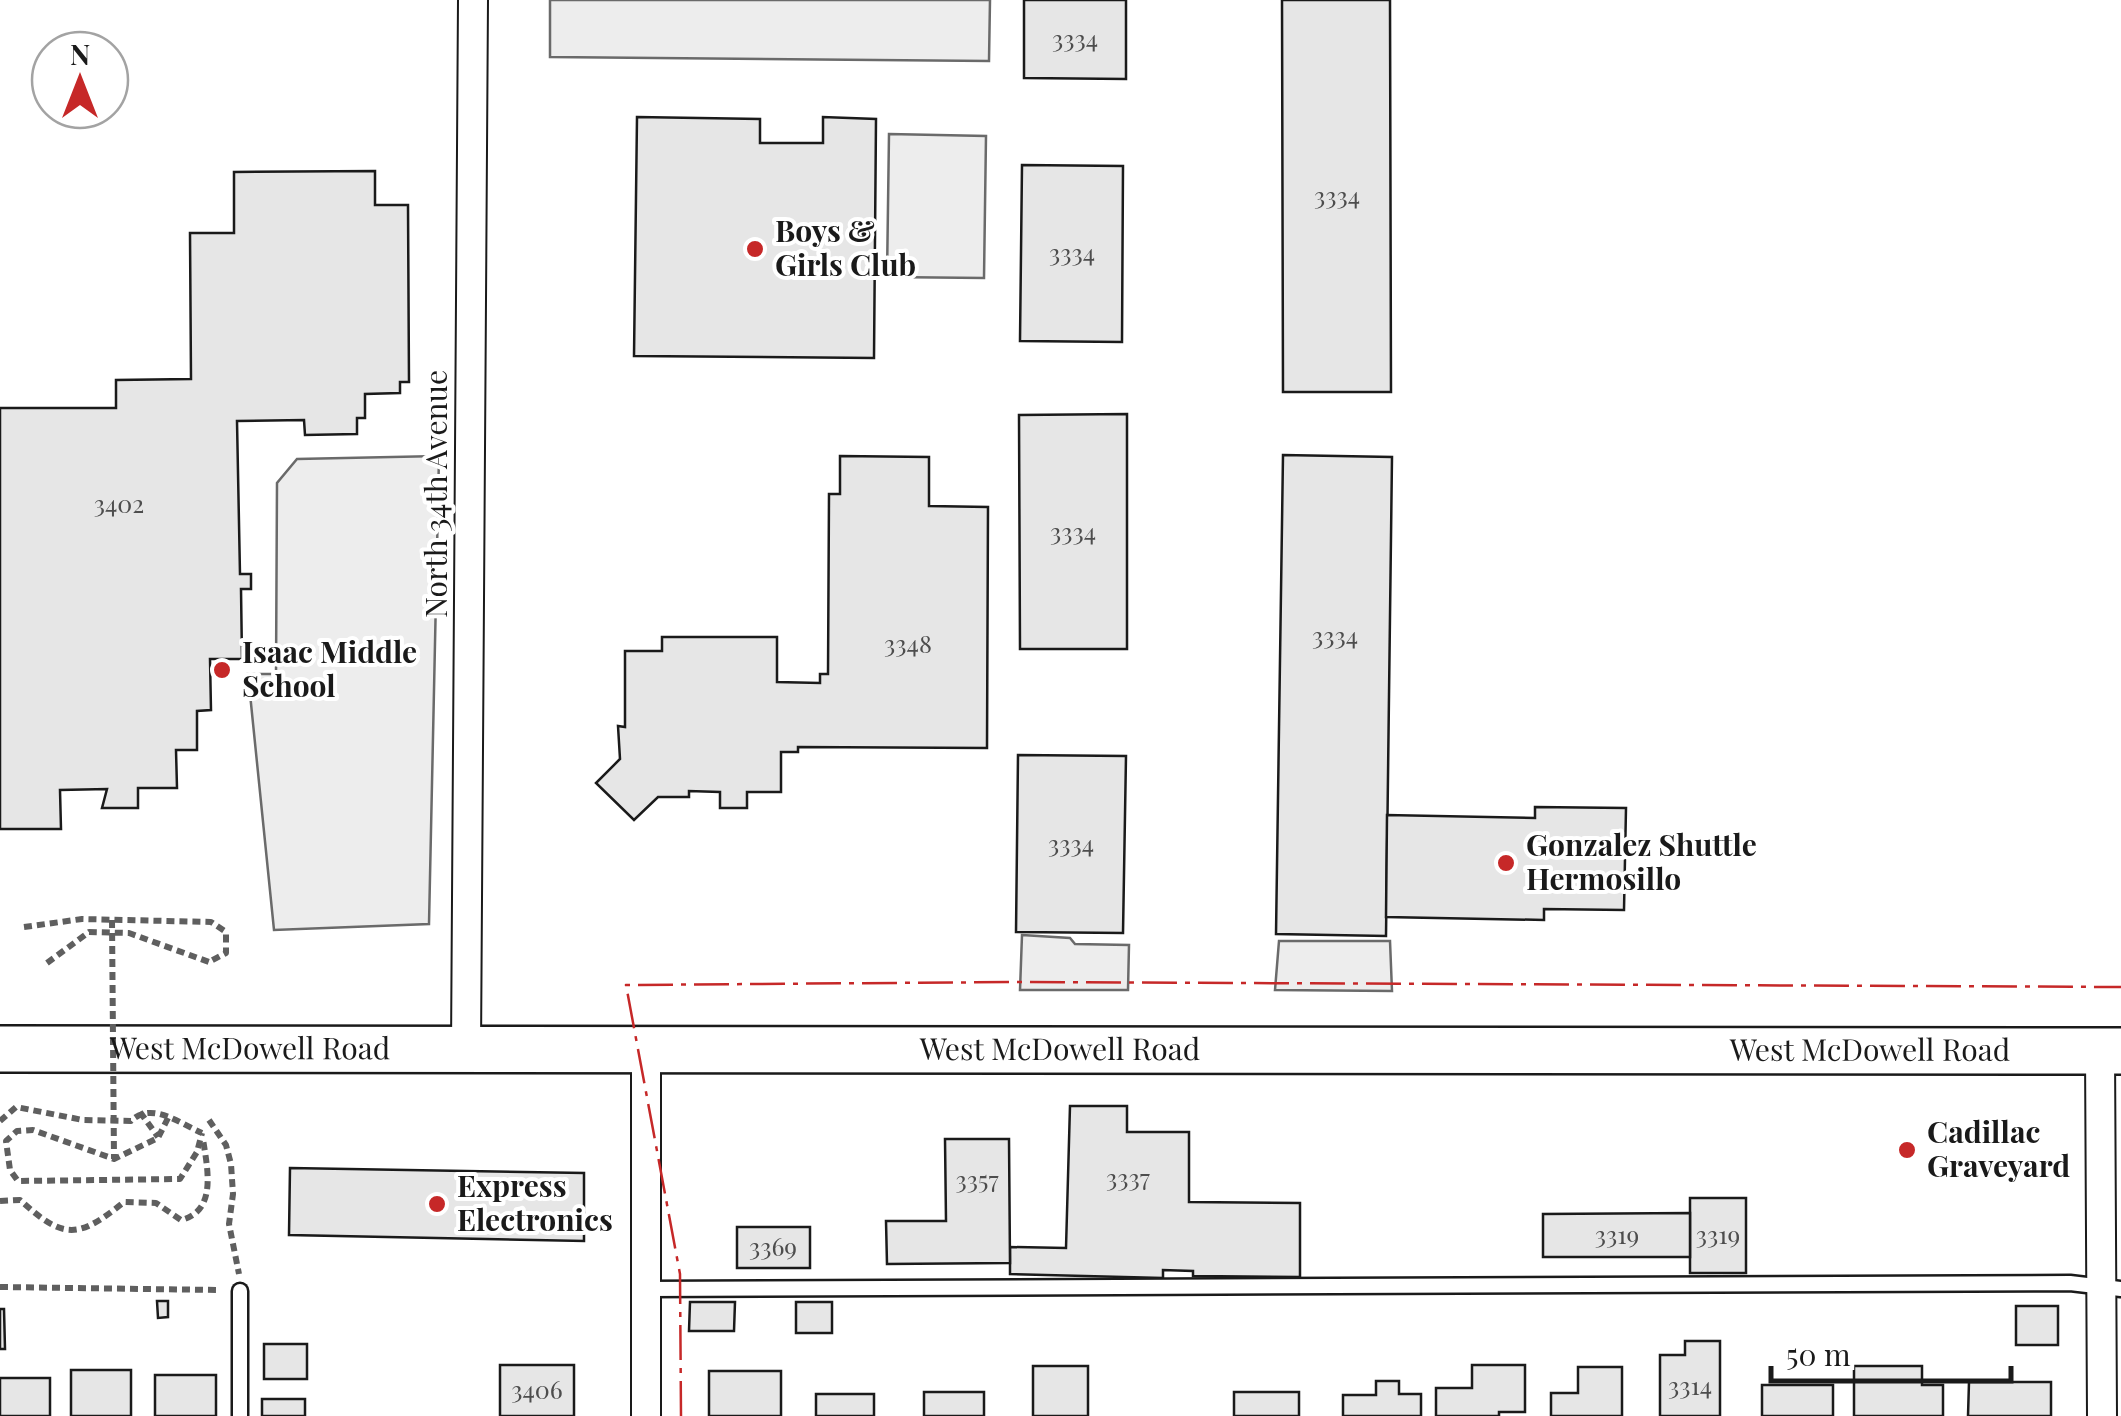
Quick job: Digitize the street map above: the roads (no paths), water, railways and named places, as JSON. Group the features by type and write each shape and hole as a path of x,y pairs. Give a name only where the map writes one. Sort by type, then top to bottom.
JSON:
{"main road":[{"name":"West McDowell Road","path":"0,1050 2110,1050"}],"street":[{"name":"North 34th Avenue","path":"466,1050 473,0"},
{"path":"646,1050 646,1416"},
{"path":"2102,1416 2112,1289 2110,1050"}],"lane":[{"path":"646,1289 2051,1283 2112,1289"},
{"path":"240,1291 240,1416"}],"place":[{"name":"Boys & Girls Club","path":"755,249"},
{"name":"Isaac Middle School","path":"222,670"},
{"name":"Gonzalez Shuttle Hermosillo","path":"1506,863"},
{"name":"Cadillac Graveyard","path":"1907,1150"},
{"name":"Express Electronics","path":"437,1204"}]}
